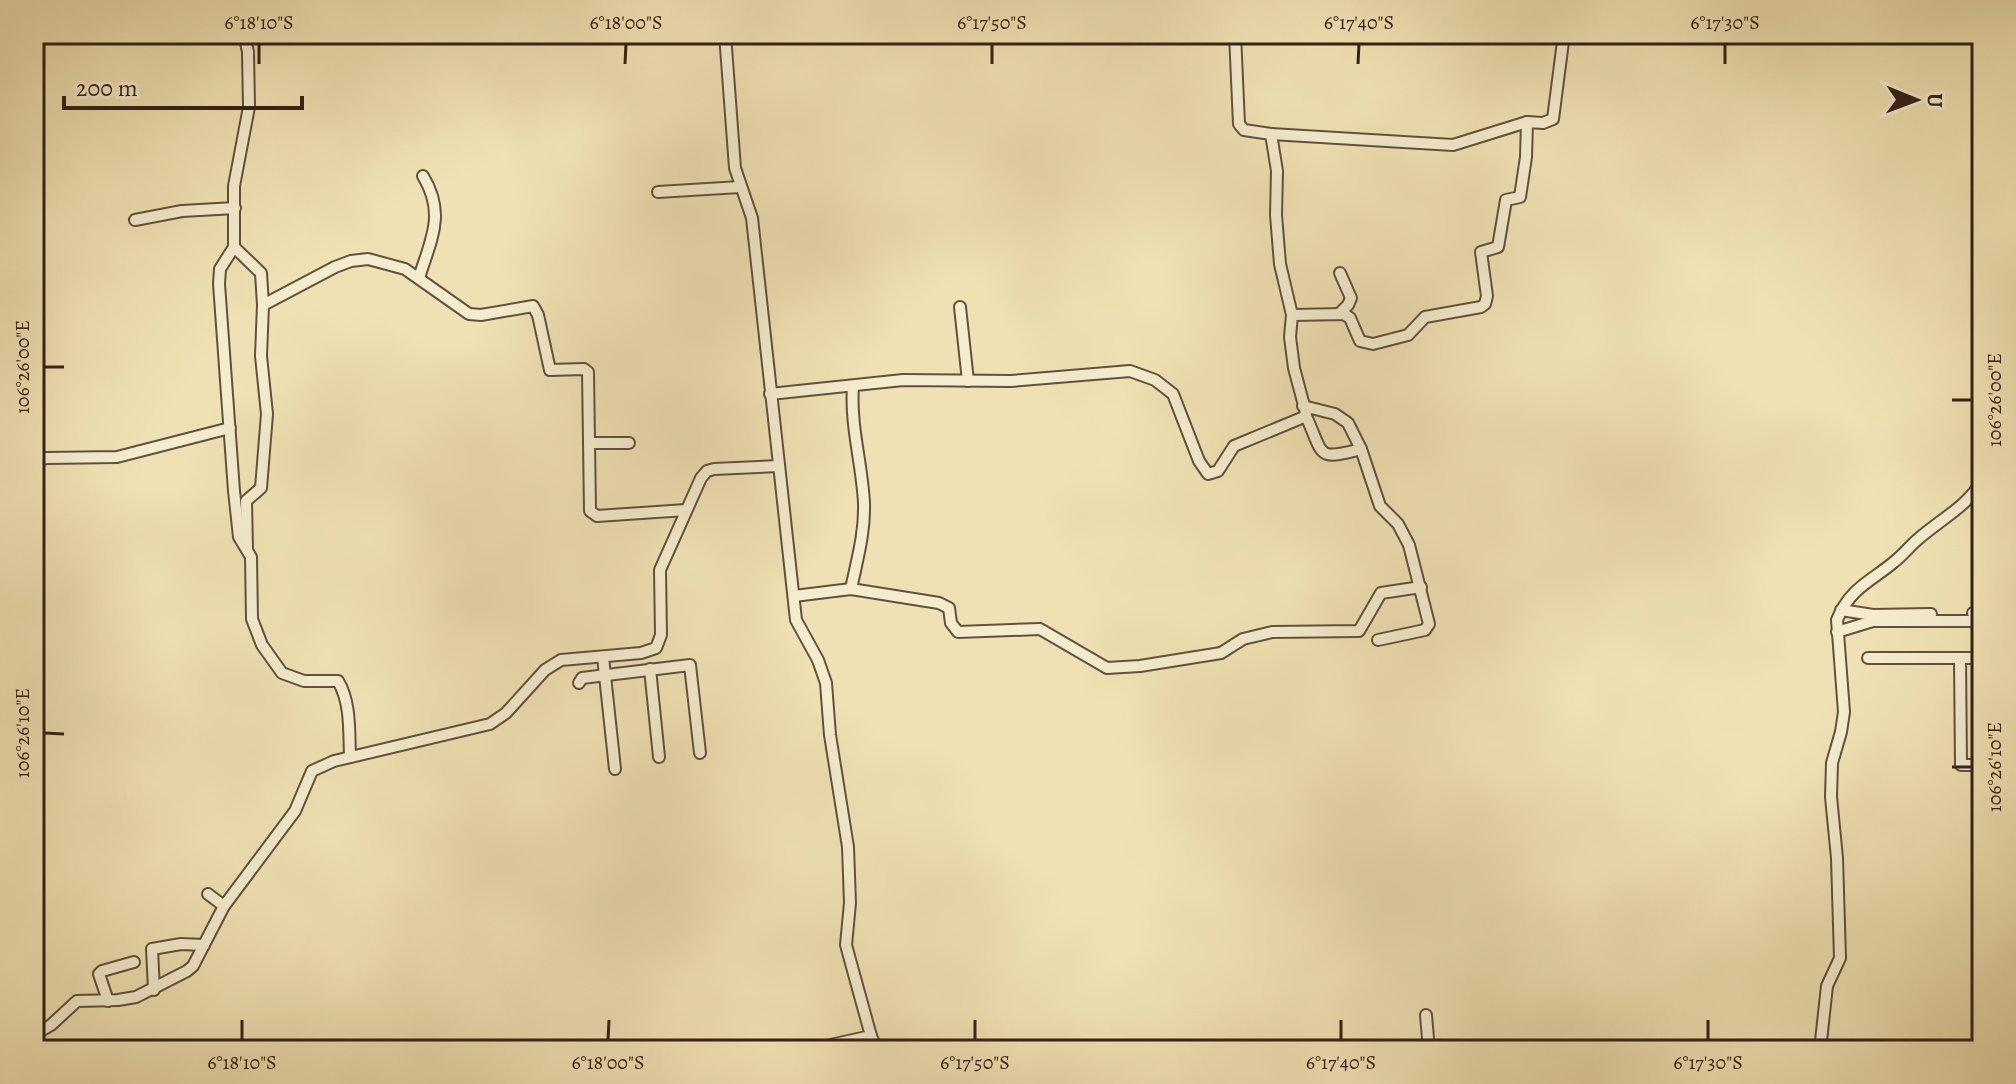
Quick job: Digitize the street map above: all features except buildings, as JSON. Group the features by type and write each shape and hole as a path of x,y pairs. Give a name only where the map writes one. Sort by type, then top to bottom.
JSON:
{"street":[{"path":"244,34 248,52 249,107 234,186 234,247 220,269 219,284 226,405 239,537 251,557 252,619 262,645 282,673 292,678 338,681 348,717 350,757"},
{"path":"725,34 734,157 740,187 752,218 794,596 799,629 813,650 826,683 830,735 848,847 850,903 846,945 877,1050"},
{"path":"1235,34 1239,124 1244,130 1453,145 1527,122 1543,123 1553,119 1564,34"},
{"path":"1292,315 1339,314 1350,318 1360,341 1373,344 1412,334 1425,317 1485,304 1487,296 1481,252 1498,247 1506,200 1520,197 1527,122"},
{"path":"1271,134 1277,171 1276,215 1280,264 1292,315 1292,356 1305,411 1325,454 1332,457 1361,449"},
{"path":"419,278 436,221 433,191 423,176"},
{"path":"658,192 740,187"},
{"path":"135,220 182,211 235,208"},
{"path":"234,247 261,273 263,305 261,356 267,414 261,488 249,495 246,501 247,549"},
{"path":"263,305 351,261 368,259 405,269 469,314 481,315 529,305 536,309 550,370 584,369 588,372 590,511 593,514 686,510"},
{"path":"1339,314 1351,298 1340,273"},
{"path":"960,307 968,381"},
{"path":"770,394 903,380 1052,379 1117,371 1141,374 1173,394 1199,461 1208,474 1218,471 1234,446 1287,426 1305,411"},
{"path":"851,589 860,554 864,518 853,421 853,386"},
{"path":"1305,411 1345,419 1361,449 1380,506 1409,545 1429,621 1428,628 1378,640"},
{"path":"34,470 34,459 117,457 230,428"},
{"path":"589,443 629,443"},
{"path":"37,1050 35,1035 77,1001 136,997 187,971 224,906 295,811 312,771 321,765 482,728 506,713 549,667 561,660 647,652 659,644 660,570 697,486 707,471 779,466"},
{"path":"1820,1050 1827,986 1840,958 1837,858 1831,797 1832,763 1844,712 1837,620 1861,584 1893,563 1916,540 1969,498 1982,481"},
{"path":"794,596 851,589 945,604 949,608 951,623 958,632 1040,629 1107,668 1221,653 1243,639 1272,632 1359,631 1381,593 1421,587"},
{"path":"1841,610 1873,615 1931,614"},
{"path":"1837,632 1873,621 1979,616"},
{"path":"603,657 615,769"},
{"path":"1868,658 1982,658"},
{"path":"1960,658 1961,765 1982,765"},
{"path":"579,683 582,678 604,674 691,666 700,753"},
{"path":"650,669 659,757"},
{"path":"208,894 224,906"},
{"path":"154,990 152,949 181,944 204,945"},
{"path":"108,1001 99,974 134,962"},
{"path":"1426,1015 1429,1050"},
{"path":"808,1050 871,1036"}]}
